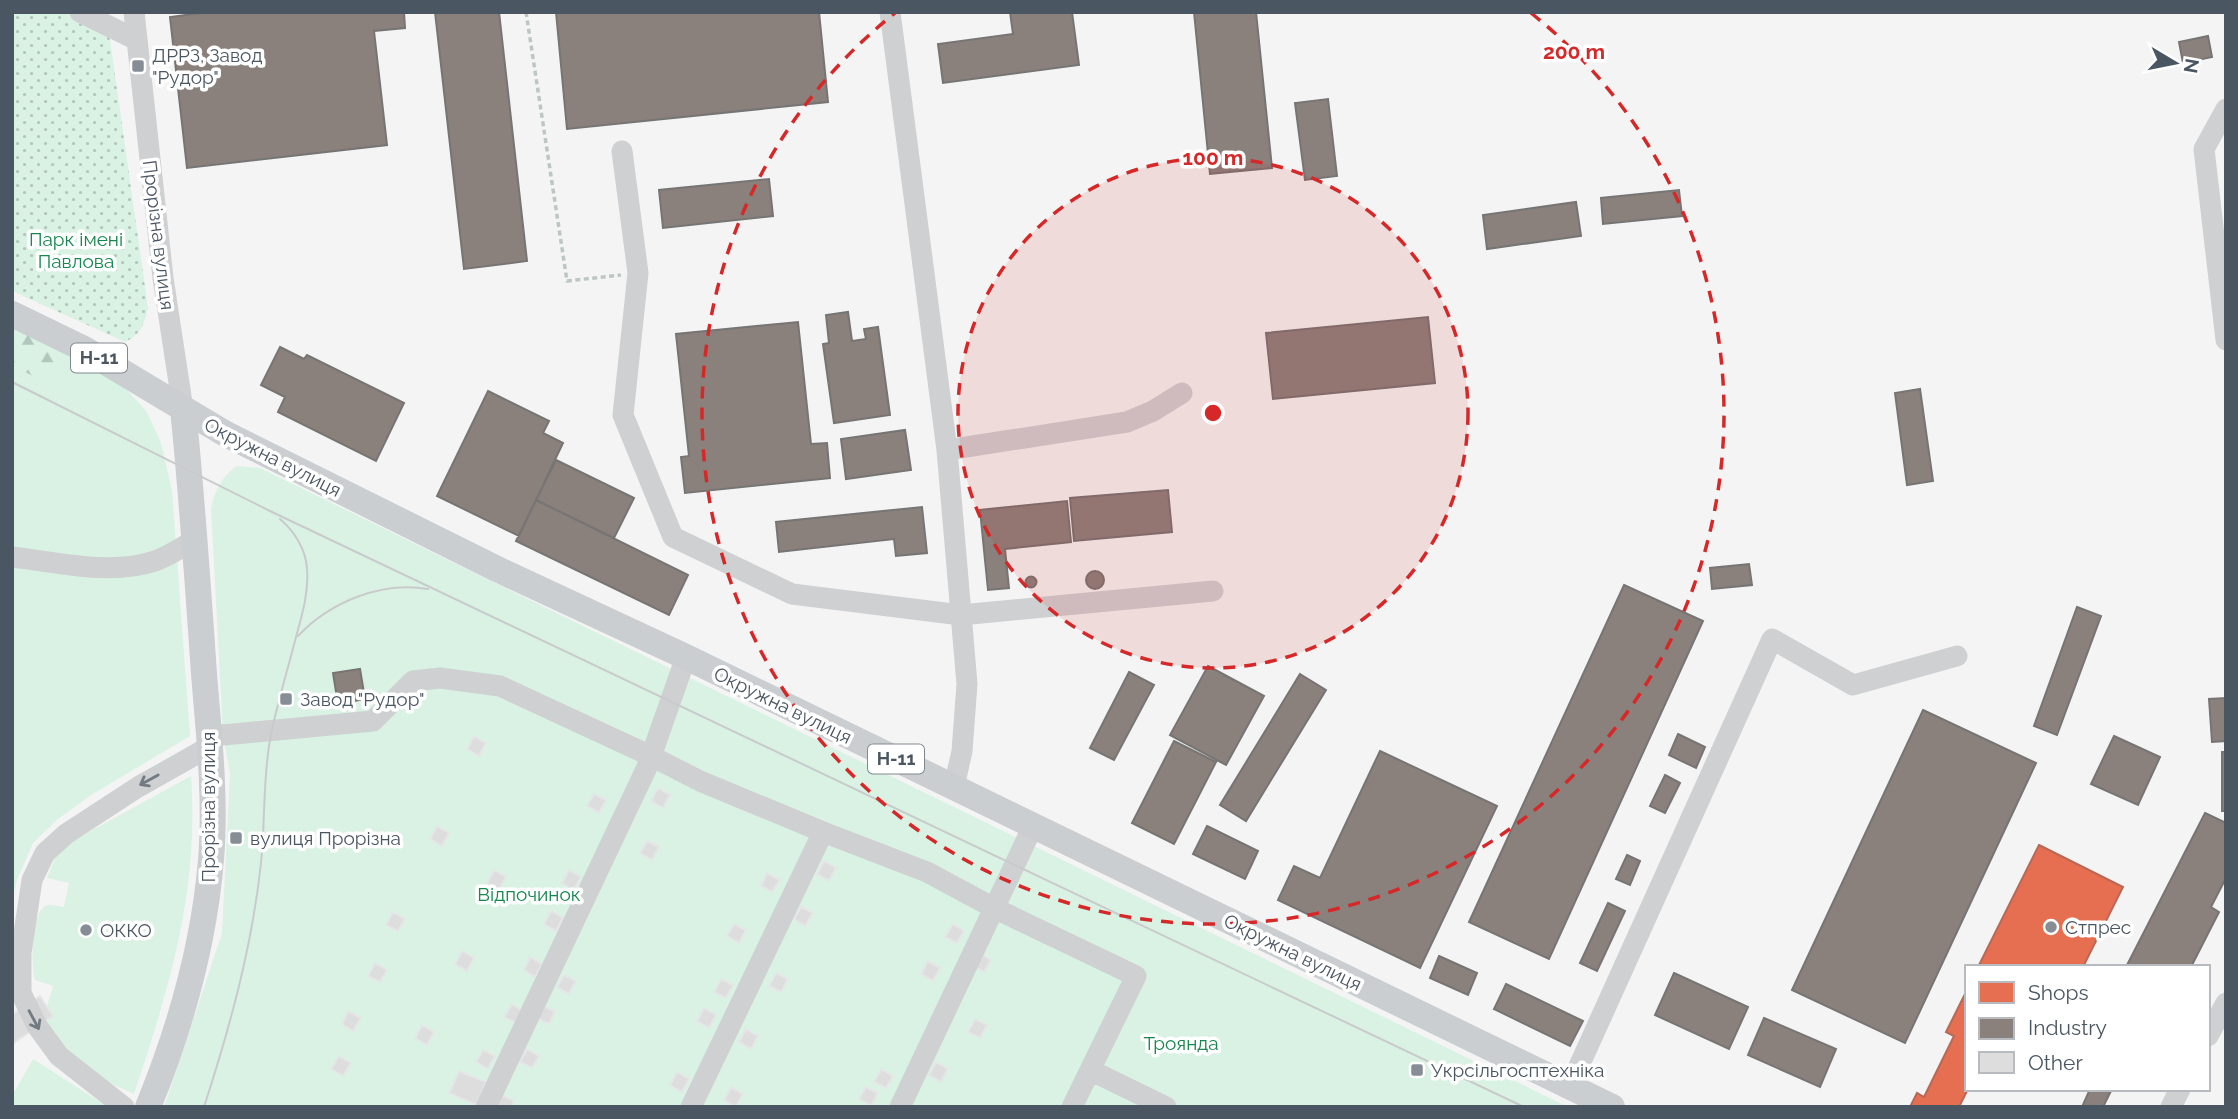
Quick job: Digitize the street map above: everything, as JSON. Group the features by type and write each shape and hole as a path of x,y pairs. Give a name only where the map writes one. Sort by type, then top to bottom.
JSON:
{"main road":[{"name":"Н-11","path":"12,314 84,349 183,409"},
{"name":"Прорізна вулиця","path":"148,1107 191,979 212,857 209,740 183,409"},
{"name":"Окружна вулиця","path":"183,409 256,450 497,569 686,657 1612,1107"}],"street":[{"path":"79,12 137,40"},
{"name":"Прорізна вулиця","path":"134,12 163,278 183,409"},
{"path":"890,12 947,450 967,684 962,751 954,787"},
{"path":"2226,109 2204,149 2226,340"},
{"path":"622,150 638,273 623,415 673,537 792,594 961,615 1213,591"},
{"path":"947,450 1127,422 1153,411 1182,393"},
{"path":"12,557 82,566 116,567 155,561 195,540"},
{"path":"1570,1086 1772,639 1853,685 1957,656"},
{"path":"486,1107 651,756 686,657"},
{"path":"124,1107 59,1056 37,1026 21,993 24,918 32,880 45,853 66,834 209,740 223,735 373,721 413,681 440,678 500,686 700,781 927,872 994,908 1136,976 1072,1107"},
{"path":"900,1107 1033,826"},
{"path":"691,1107 822,832"},
{"path":"2210,1032 2226,1003"},
{"path":"1090,1070 1166,1107"},
{"path":"2171,1107 2179,1091"}],"path":[{"path":"526,12 567,281 638,273"}],"green space":[{"name":"Парк імені Павлова","path":"12,12 106,12 148,308 141,328 125,342 12,291"},
{"path":"12,325 61,349 56,369 46,382 12,366"},
{"path":"61,349 126,389 147,412 161,443 172,491 190,736 91,795 58,819 33,843 17,880 12,901 12,366 46,381"},
{"name":"Відпочинок","path":"237,466 260,468 1568,1107 164,1107 222,933 230,774 223,735 211,509 220,484"},
{"path":"191,776 191,859 186,899 170,976 134,1094 79,1069 45,1021 53,1016 47,1006 53,986 35,980 35,927 42,909 48,905 64,907 69,883 47,878 56,856 67,844"},
{"path":"33,1059 108,1107 12,1107 12,1096"}],"building: Shops":[{"name":"Стпрес","path":"2039,845 2123,887 2084,965 1979,965"},
{"path":"1965,994 1967,1091 1959,1107 1910,1107 1917,1093 1924,1097 1954,1036 1946,1032"}],"building: Industry":[{"path":"208,12 404,12 405,28 374,31 387,145 187,168 170,17"},
{"path":"435,12 499,12 527,261 464,269"},
{"path":"556,12 819,12 828,102 567,129"},
{"path":"1010,12 1072,12 1079,65 943,83 938,44 1013,34"},
{"path":"1194,12 1256,12 1272,168 1210,174"},
{"path":"2208,36 2212,57 2183,63 2179,42"},
{"path":"1328,99 1337,176 1305,180 1295,103"},
{"path":"769,179 773,216 663,228 659,190"},
{"path":"1679,190 1682,216 1603,224 1601,198"},
{"path":"1576,202 1581,236 1487,249 1483,215"},
{"path":"848,312 852,341 866,339 864,329 878,327 890,415 834,423 823,344 829,343 826,315"},
{"path":"1428,317 1435,383 1273,399 1266,333"},
{"path":"798,322 811,444 827,443 830,478 685,493 681,457 689,456 676,334"},
{"path":"280,347 304,359 307,355 404,403 376,461 278,412 285,397 261,385"},
{"path":"1920,389 1933,481 1907,485 1895,393"},
{"path":"488,391 549,421 543,433 563,443 519,536 437,496"},
{"path":"905,430 911,470 846,479 841,439"},
{"path":"556,460 634,498 614,538 536,500"},
{"path":"1168,490 1172,532 1074,541 1070,498"},
{"path":"536,500 688,575 669,615 516,541"},
{"path":"1067,501 1071,542 1005,549 1009,588 988,590 980,510"},
{"path":"922,507 927,553 896,556 894,539 779,552 776,522"},
{"path":"1749,564 1752,585 1712,589 1710,568"},
{"path":"1095,571 1101,574 1104,580 1101,586 1095,589 1089,586 1086,580 1089,574"},
{"path":"1031,576 1037,582 1031,588 1025,582"},
{"path":"1624,585 1703,621 1549,959 1469,922"},
{"path":"2077,607 2101,616 2057,735 2034,726"},
{"path":"1208,666 1264,696 1226,765 1170,735"},
{"path":"360,669 365,699 338,704 333,673"},
{"path":"1129,672 1154,685 1114,760 1090,748"},
{"path":"1300,674 1326,690 1246,821 1220,805"},
{"path":"2226,698 2226,741 2212,742 2209,699"},
{"path":"1923,710 2036,763 1905,1043 1792,990"},
{"path":"1678,734 1705,747 1696,768 1669,755"},
{"path":"2114,736 2160,757 2138,805 2091,784"},
{"path":"1174,741 1216,762 1174,844 1132,823"},
{"path":"1380,751 1497,806 1420,968 1278,900 1294,866 1320,878"},
{"path":"2222,752 2226,752 2226,811 2222,811"},
{"path":"1665,775 1680,783 1665,813 1650,806"},
{"path":"2205,813 2226,823 2226,878 2211,907 2219,912 2192,965 2127,965"},
{"path":"1207,826 1258,851 1245,879 1193,854"},
{"path":"1627,855 1640,861 1630,885 1616,879"},
{"path":"1608,903 1625,911 1597,971 1580,963"},
{"path":"1439,956 1477,973 1468,995 1430,978"},
{"path":"1674,973 1748,1007 1729,1049 1655,1015"},
{"path":"1506,984 1583,1021 1570,1046 1494,1009"},
{"path":"1764,1018 1836,1049 1820,1087 1748,1055"},
{"path":"2089,1091 2111,1091 2103,1107 2082,1107"}],"building: Other":[{"path":"474,736 486,743 479,756 467,749"},
{"path":"658,788 670,795 663,808 651,801"},
{"path":"594,794 606,800 599,813 587,806"},
{"path":"437,826 449,833 442,846 430,839"},
{"path":"647,841 659,847 652,860 640,853"},
{"path":"824,861 836,868 829,881 817,874"},
{"path":"494,870 506,877 499,890 487,883"},
{"path":"569,870 581,877 574,890 562,883"},
{"path":"767,873 780,880 772,892 761,886"},
{"path":"801,907 813,913 805,926 794,919"},
{"path":"551,911 563,918 556,931 544,924"},
{"path":"393,912 405,919 398,931 386,925"},
{"path":"734,924 746,930 739,943 727,936"},
{"path":"953,924 964,931 957,943 945,937"},
{"path":"462,951 474,958 467,971 455,964"},
{"path":"979,953 991,960 984,972 973,966"},
{"path":"530,957 542,964 535,977 524,970"},
{"path":"928,961 940,968 933,981 921,974"},
{"path":"375,963 387,970 380,982 368,976"},
{"path":"776,973 788,979 781,992 769,986"},
{"path":"564,975 576,981 569,994 557,987"},
{"path":"721,979 733,985 726,998 714,992"},
{"path":"40,996 53,1016 12,1044 12,1015"},
{"path":"512,1004 523,1011 516,1023 504,1017"},
{"path":"543,1005 555,1012 549,1024 536,1018"},
{"path":"704,1008 716,1015 709,1028 697,1021"},
{"path":"348,1011 361,1018 353,1031 342,1024"},
{"path":"975,1019 987,1025 980,1038 968,1032"},
{"path":"422,1025 434,1032 427,1045 415,1038"},
{"path":"746,1029 758,1036 751,1049 739,1042"},
{"path":"527,1049 539,1056 532,1068 520,1062"},
{"path":"483,1050 495,1056 488,1069 476,1062"},
{"path":"339,1056 351,1063 343,1076 331,1069"},
{"path":"936,1062 948,1069 941,1082 929,1075"},
{"path":"881,1069 893,1076 886,1088 874,1082"},
{"path":"459,1071 486,1082 476,1105 449,1093"},
{"path":"677,1072 689,1079 682,1092 670,1085"},
{"path":"731,1087 743,1094 736,1107 724,1100"},
{"path":"866,1087 878,1093 871,1106 859,1099"},
{"path":"502,1095 514,1101 511,1107 496,1107"}],"tram line":[{"path":"12,382 272,512 1524,1107"},
{"path":"204,1107 223,1047 246,956 261,863 269,746 306,595 307,569 302,548 280,519"},
{"path":"298,636 325,613 357,597 392,588 428,589"}],"place":[{"name":"ДРРЗ, Завод \"Рудор\"","path":"138,66"},
{"name":"Завод \"Рудор\"","path":"286,699"},
{"name":"вулиця Прорізна","path":"236,838"},
{"name":"Стпрес","path":"2051,927"},
{"name":"ОККО","path":"86,930"},
{"name":"Укрсільгосптехніка","path":"1417,1070"}],"park label":[{"name":"Троянда","path":"1181,1043"}]}
